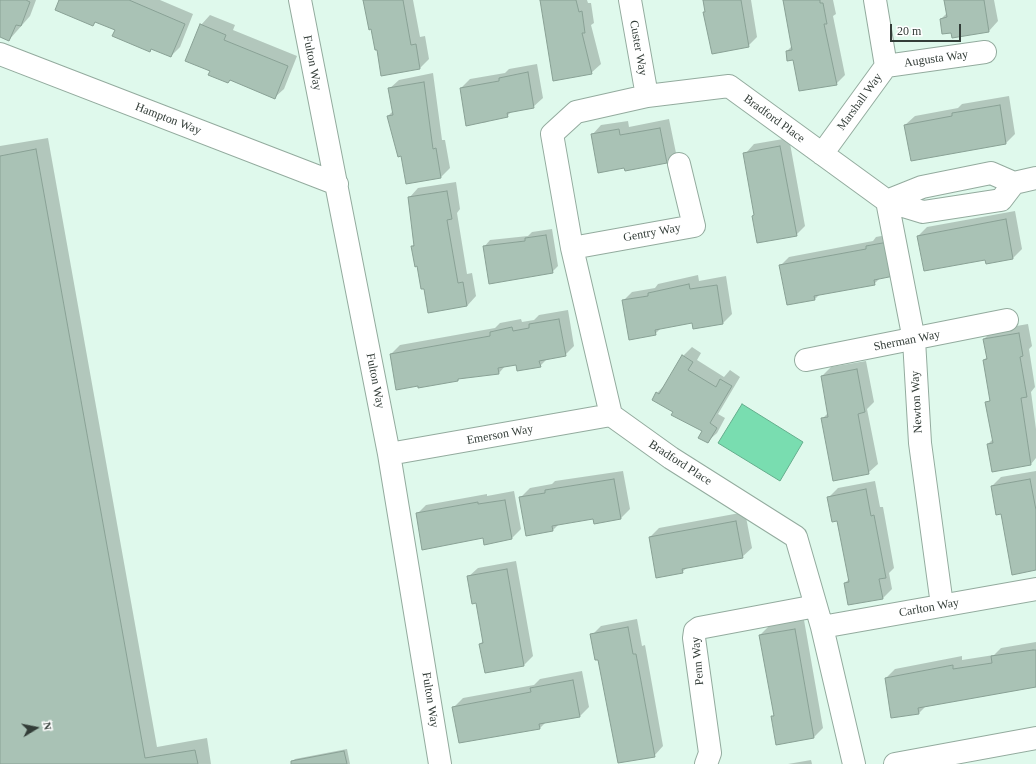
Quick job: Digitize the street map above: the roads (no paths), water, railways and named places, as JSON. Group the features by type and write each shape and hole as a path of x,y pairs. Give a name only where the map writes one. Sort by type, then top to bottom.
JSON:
{"street":[{"name":"Fulton Way","path":"300,0 389,454 440,764"},
{"name":"Custer Way","path":"630,0 647,96"},
{"name":"Marshall Way","path":"822,154 886,66 874,0"},
{"name":"Augusta Way","path":"886,66 985,52"},
{"name":"Hampton Way","path":"0,54 337,184"},
{"name":"Bradford Place","path":"572,248 552,134 576,112 647,96 729,86 887,201 923,212 1001,200 1014,183 1036,178"},
{"name":"Gentry Way","path":"572,248 694,226 679,164"},
{"name":"Newton Way","path":"887,201 914,340 920,442 942,605"},
{"path":"572,248 611,415"},
{"name":"Sherman Way","path":"806,360 914,340 1008,320"},
{"name":"Bradford Place","path":"611,415 671,458 796,537 822,627 854,764"},
{"name":"Emerson Way","path":"389,454 611,415"},
{"name":"Carlton Way","path":"822,627 1036,589"},
{"name":"Penn Way","path":"706,764 710,753 694,638 695,631 699,628 816,606"},
{"path":"895,764 1036,738"}]}
